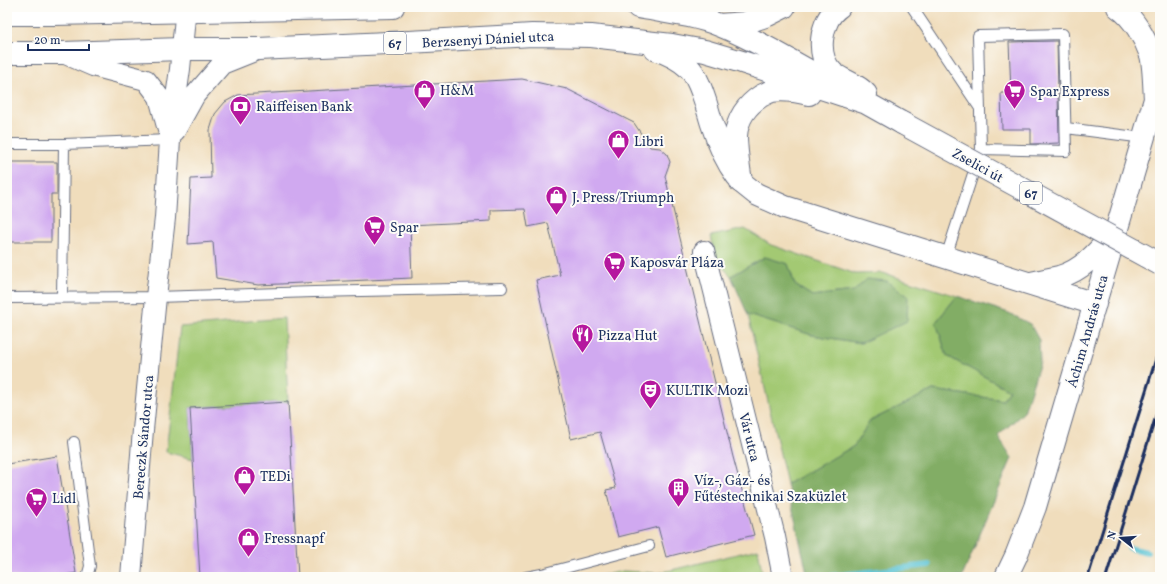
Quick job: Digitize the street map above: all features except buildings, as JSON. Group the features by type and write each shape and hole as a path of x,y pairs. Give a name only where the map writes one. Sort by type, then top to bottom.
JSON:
{"main road":[{"path":"7,14 54,14 186,9 393,7"},
{"name":"Berzsenyi Dániel utca","path":"638,7 691,17 718,25 756,41 902,123"},
{"path":"718,25 745,23 768,15 784,7"},
{"path":"741,182 737,156 736,135 739,122 746,109 758,98 771,91 789,90 813,95 856,111 871,106 865,92 833,73 824,61 822,48 823,32 828,19 839,7"},
{"path":"1118,7 1124,11 1139,30 1151,56 1158,91"},
{"name":"Berzsenyi Dániel utca","path":"7,53 63,53 181,49 258,49 532,35 590,36 672,45 705,51 871,106"},
{"path":"633,40 674,56 690,68 701,87 722,152 730,167 741,182 756,194 785,207 1096,304"},
{"name":"Áchim András utca","path":"1006,577 1016,556 1035,507 1158,91"},
{"name":"Zselici út","path":"902,123 1160,264"},
{"path":"1030,283 1060,277 1080,267 1098,251 1117,230"}],"street":[{"name":"Bereczk Sándor utca","path":"131,577 156,297 165,218 170,140 186,9"},
{"path":"170,140 195,95 222,64 258,49"},
{"path":"63,53 93,66 146,80 159,97 170,140"},
{"name":"Vár utca","path":"704,251 782,572"}],"lane":[{"path":"912,7 979,107"},
{"path":"946,257 981,149 978,36 1063,34 1066,151 981,149"},
{"path":"1066,128 1144,138"},
{"path":"7,144 64,144 170,140"},
{"path":"62,297 64,144"},
{"path":"7,298 156,297 502,288"},
{"path":"74,442 90,566 87,577"},
{"path":"526,577 649,546"}],"green space":[{"path":"745,229 771,245 856,274 883,273 957,296 936,322 947,356 1009,390 1003,400 933,390 870,421 854,446 787,484 748,315 812,335 861,343 854,291 812,296 795,285 788,264 765,257 731,276 716,260 711,236"},
{"path":"765,257 788,264 795,285 812,296 854,291 867,279 887,281 908,296 907,321 861,343 812,335 748,315 731,276"},
{"path":"957,296 1009,313 1030,324 1039,340 1040,362 1024,412 998,436 1012,458 962,577 808,577 787,484 854,446 870,421 933,390 1003,400 1009,390 947,356 936,322"},
{"path":"284,318 288,402 190,408 193,459 166,452 180,327"},
{"path":"758,549 763,577 594,577 623,571 659,573"}],"waterway":[{"path":"1129,548 1147,552"},
{"path":"824,577 929,565"}],"railway":[{"path":"1088,577 1160,346"},
{"path":"1106,577 1160,403"}],"place":[{"name":"H&M","path":"424,110"},
{"name":"Spar Express","path":"1014,110"},
{"name":"Raiffeisen Bank","path":"241,126"},
{"name":"Libri","path":"619,160"},
{"name":"J. Press/Triumph","path":"557,216"},
{"name":"Spar","path":"374,246"},
{"name":"Kaposvár Pláza","path":"614,282"},
{"name":"Pizza Hut","path":"582,354"},
{"name":"KULTIK Mozi","path":"650,410"},
{"name":"TEDi","path":"244,496"},
{"name":"Víz-, Gáz- és Fűtéstechnikai Szaküzlet","path":"679,508"},
{"name":"Lidl","path":"37,518"},
{"name":"Fressnapf","path":"248,558"}]}
